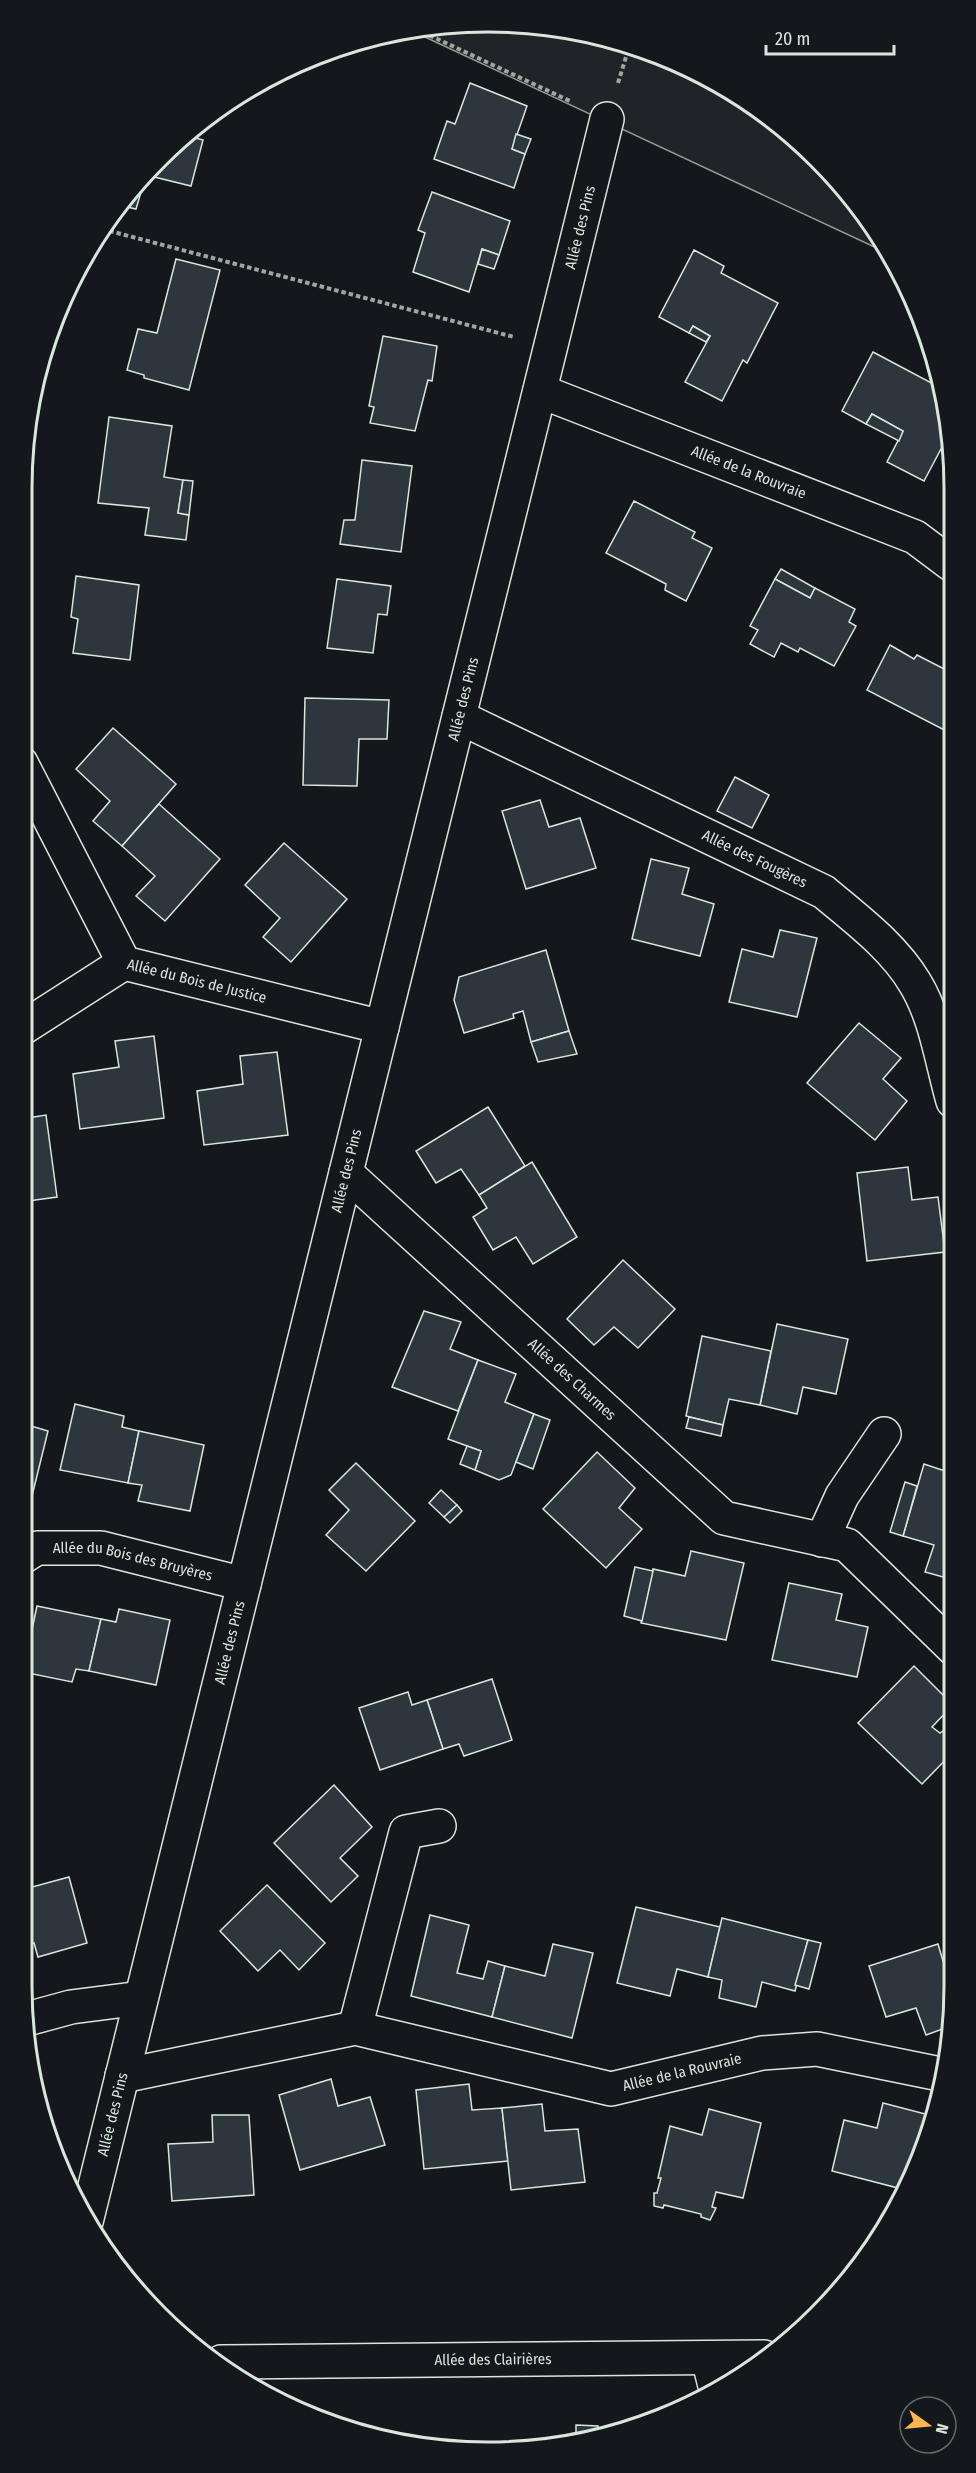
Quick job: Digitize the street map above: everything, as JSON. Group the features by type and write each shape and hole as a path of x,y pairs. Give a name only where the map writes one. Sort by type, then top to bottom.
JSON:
{"street":[{"name":"Allée des Pins","path":"90,2207 607,119"},
{"name":"Allée de la Rouvraie","path":"540,391 915,537 944,559"},
{"name":"Allée des Fougères","path":"459,717 824,892 872,932 915,983 932,1024 944,1068"},
{"name":"Allée du Bois de Justice","path":"32,784 124,963 382,1027"},
{"path":"32,1022 124,963"},
{"name":"Allée des Charmes","path":"346,1173 724,1518 847,1545 944,1639"},
{"path":"822,1540 842,1496 884,1434"},
{"name":"Allée du Bois des Bruyères","path":"32,1551 37,1548 101,1548 244,1584"},
{"path":"355,2028 406,1832 439,1826"},
{"path":"32,2018 71,2007 141,1998"},
{"name":"Allée de la Rouvraie","path":"122,2076 355,2028 610,2089 762,2053 817,2049 936,2073"},
{"name":"Allée des Clairières","path":"230,2362 752,2357"},
{"path":"708,2358 714,2381"}],"path":[{"path":"429,35 607,119"},
{"path":"110,231 552,346"}],"shaded area":[{"path":"458,32 518,32 548,35 606,47 663,66 742,108 789,145 831,187 876,248 423,36"}],"building":[{"path":"470,83 527,106 512,149 525,154 514,188 434,159 447,121 455,124"},
{"path":"516,134 531,139 525,154 512,149"},
{"path":"196,138 203,140 191,186 154,177"},
{"path":"141,192 136,209 128,207"},
{"path":"432,192 510,221 499,255 482,249 469,292 413,272 425,233 418,230"},
{"path":"482,249 499,255 494,269 478,264"},
{"path":"694,250 724,266 721,273 778,303 747,363 743,360 722,401 685,382 710,336 693,326 689,333 659,317"},
{"path":"176,259 220,270 189,390 144,378 144,375 127,370 138,329 157,333"},
{"path":"693,326 710,336 706,342 689,333"},
{"path":"383,336 437,346 432,381 428,380 415,431 370,423 374,407 369,406"},
{"path":"873,352 932,383 943,446 924,481 887,462 903,431 872,414 866,424 842,411"},
{"path":"872,414 903,431 899,441 866,424"},
{"path":"109,417 172,426 164,477 183,480 178,513 189,515 186,540 145,535 149,508 98,503"},
{"path":"362,460 412,466 401,552 340,544 344,520 355,520"},
{"path":"183,480 193,481 189,515 178,513"},
{"path":"634,501 695,532 692,538 712,548 686,601 665,590 666,584 606,553"},
{"path":"781,569 815,588 810,598 775,579"},
{"path":"76,576 139,585 130,660 73,653 78,619 71,617"},
{"path":"337,579 391,586 387,615 378,614 373,653 327,648"},
{"path":"775,579 810,598 815,588 855,609 849,622 856,626 834,666 800,648 798,652 781,643 774,657 750,644 758,630 750,626"},
{"path":"890,645 914,659 917,655 944,669 944,730 867,690"},
{"path":"305,698 389,700 387,739 359,739 357,786 303,785"},
{"path":"113,728 176,784 122,846 93,821 110,801 76,769"},
{"path":"735,777 769,795 752,828 717,811"},
{"path":"540,800 549,827 580,818 596,868 526,889 502,811"},
{"path":"159,804 220,859 165,921 136,896 155,876 122,846"},
{"path":"284,843 347,899 291,962 263,937 280,918 245,885"},
{"path":"651,859 689,868 682,894 714,904 700,956 632,939"},
{"path":"780,930 817,938 797,1017 729,1002 742,949 773,957"},
{"path":"546,950 569,1031 531,1042 523,1011 513,1014 514,1018 464,1033 454,1000 459,977"},
{"path":"859,1023 901,1058 883,1079 907,1101 875,1140 807,1083"},
{"path":"569,1031 577,1054 538,1062 531,1042"},
{"path":"154,1036 164,1118 80,1129 73,1074 119,1067 115,1041"},
{"path":"277,1052 288,1135 204,1145 197,1091 243,1084 240,1056"},
{"path":"488,1107 525,1166 479,1195 461,1169 436,1183 416,1151"},
{"path":"46,1115 57,1197 32,1200 32,1117"},
{"path":"532,1162 577,1237 533,1264 516,1237 493,1250 473,1217 487,1208 479,1195"},
{"path":"908,1167 912,1200 938,1197 944,1252 867,1261 857,1173"},
{"path":"623,1260 675,1309 638,1348 614,1327 594,1345 567,1319"},
{"path":"424,1311 461,1322 450,1349 478,1360 458,1411 392,1387"},
{"path":"777,1324 848,1339 836,1394 803,1387 797,1414 760,1405"},
{"path":"702,1336 771,1351 760,1405 729,1399 723,1425 686,1416"},
{"path":"478,1360 516,1374 505,1402 534,1414 511,1475 499,1480 475,1470 481,1451 448,1439"},
{"path":"75,1404 124,1416 122,1427 139,1431 128,1483 60,1470"},
{"path":"534,1414 550,1420 533,1469 516,1462"},
{"path":"689,1417 723,1425 721,1436 686,1428"},
{"path":"32,1426 48,1431 32,1496"},
{"path":"139,1431 204,1445 190,1511 138,1501 142,1485 128,1483"},
{"path":"467,1446 481,1451 475,1470 460,1464"},
{"path":"597,1452 635,1488 619,1508 642,1529 606,1568 543,1509"},
{"path":"356,1463 415,1521 366,1571 326,1535 349,1510 329,1490"},
{"path":"924,1464 944,1471 944,1577 925,1572 934,1545 903,1536"},
{"path":"905,1482 917,1486 903,1536 890,1532"},
{"path":"441,1490 457,1505 444,1517 429,1503"},
{"path":"457,1505 462,1511 450,1523 444,1517"},
{"path":"691,1551 744,1563 726,1640 641,1623 653,1569 685,1576"},
{"path":"635,1567 653,1571 642,1621 624,1616"},
{"path":"789,1583 842,1594 836,1620 868,1627 857,1677 772,1660"},
{"path":"37,1606 101,1619 89,1671 76,1669 72,1682 32,1674 32,1630"},
{"path":"119,1609 170,1620 156,1685 89,1671 101,1619 116,1622"},
{"path":"914,1666 944,1696 944,1714 932,1727 940,1733 944,1732 944,1761 922,1784 858,1723"},
{"path":"492,1679 512,1740 464,1756 459,1744 443,1749 427,1700"},
{"path":"408,1692 412,1705 427,1700 443,1749 380,1770 359,1708"},
{"path":"334,1785 372,1827 340,1858 358,1876 331,1902 274,1843"},
{"path":"69,1877 87,1943 38,1957 34,1943 32,1943 32,1887"},
{"path":"267,1885 325,1943 299,1970 280,1950 258,1971 220,1931"},
{"path":"636,1907 720,1927 708,1977 677,1969 670,1996 617,1983"},
{"path":"430,1915 469,1925 457,1973 483,1979 488,1961 505,1966 492,2017 411,1996"},
{"path":"722,1918 808,1940 795,1991 762,1982 756,2007 719,1998 722,1980 708,1977"},
{"path":"808,1940 821,1943 809,1989 795,1985"},
{"path":"553,1944 593,1953 572,2038 492,2017 505,1966 545,1976"},
{"path":"938,1944 944,1964 943,2029 926,2035 916,2008 886,2017 869,1966"},
{"path":"331,2079 338,2106 370,2097 385,2145 300,2170 279,2095"},
{"path":"469,2084 472,2110 502,2108 508,2161 424,2169 416,2090"},
{"path":"883,2103 926,2114 910,2160 897,2188 832,2171 844,2120 877,2128"},
{"path":"542,2104 545,2131 578,2129 585,2182 511,2190 502,2108"},
{"path":"709,2109 761,2123 743,2198 716,2192 712,2207 716,2208 710,2220 701,2217 701,2214 664,2205 663,2208 654,2206 654,2193 657,2193 661,2178 658,2178 670,2126 702,2135"},
{"path":"212,2115 249,2115 254,2195 172,2201 168,2144 213,2142"},
{"path":"576,2425 598,2426 598,2428 576,2433"}]}
